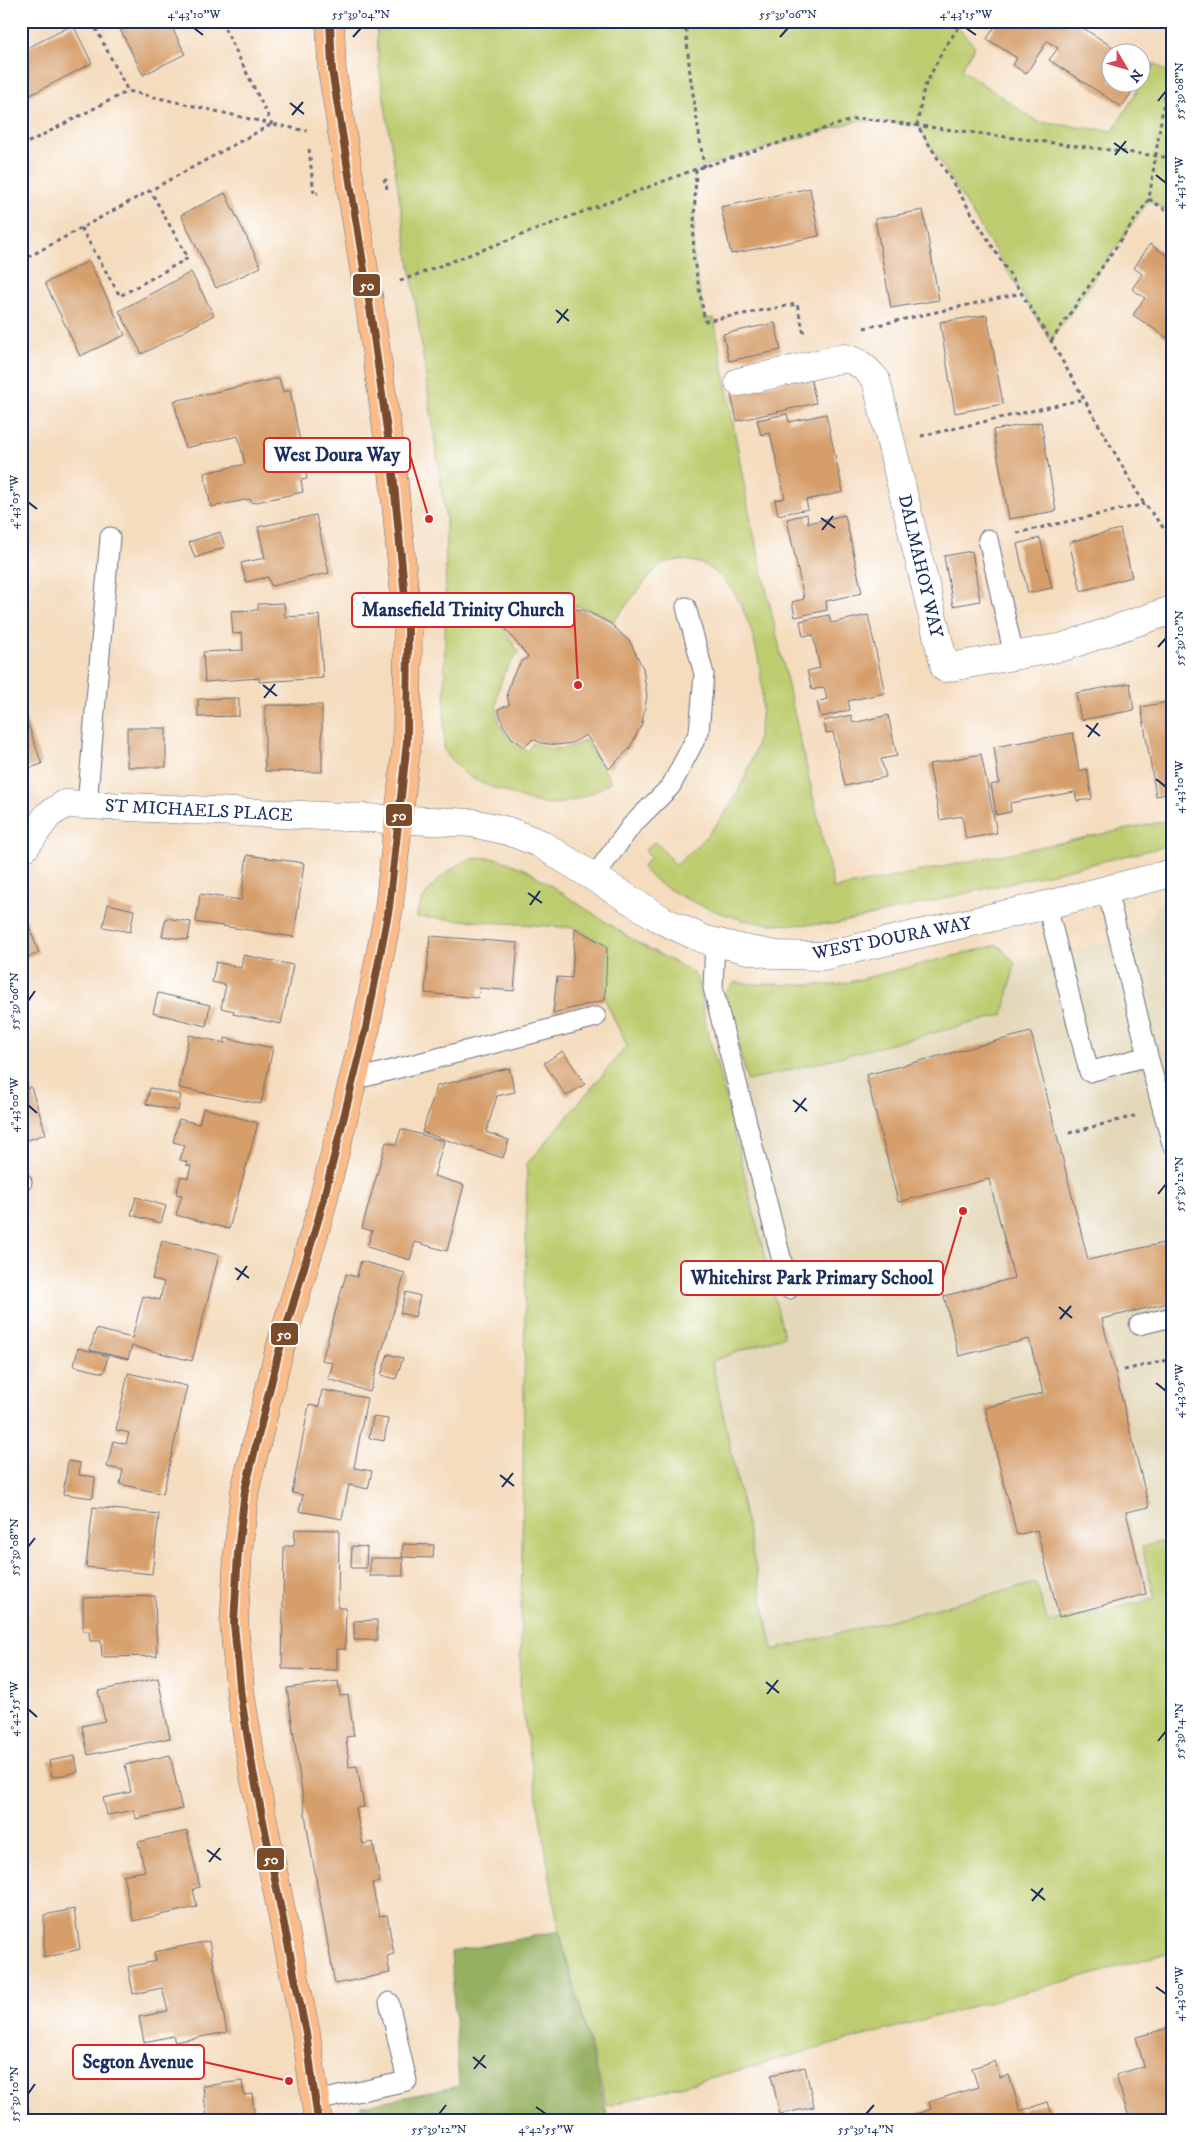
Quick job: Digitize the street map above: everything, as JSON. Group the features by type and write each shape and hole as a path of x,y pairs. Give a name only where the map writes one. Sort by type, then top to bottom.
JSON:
{"highway":[{"path":"317,2111 306,2033 253,1771 241,1697 234,1624 238,1552 245,1490 278,1355 319,1217 366,1028 389,908 407,741 408,629 393,473 352,187 332,70 330,21"}],"street":[{"name":"DALMAHOY WAY","path":"739,382 811,364 844,358 856,360 876,380 945,668 1062,647 1172,610"},
{"name":"ST MICHAELS PLACE","path":"21,849 25,847 48,815 65,804 398,819"},
{"name":"WEST DOURA WAY","path":"398,819 474,823 508,831 539,843 664,921 703,939 777,954 822,956 1047,905 1172,873"}],"lane":[{"path":"87,805 110,537"},
{"path":"988,539 1014,656"},
{"path":"593,878 632,825 671,786 699,732 704,674 686,607"},
{"path":"1107,890 1172,1144"},
{"path":"1047,905 1089,1072 1148,1056"},
{"path":"715,942 713,988 788,1288"},
{"path":"353,1080 596,1017"},
{"path":"1139,1325 1172,1317"},
{"path":"317,2111 407,2081 389,2002"}],"path":[{"path":"92,21 128,91"},
{"path":"222,21 272,124"},
{"path":"685,21 690,74 704,167"},
{"path":"955,21 959,27"},
{"path":"963,21 943,50 924,88 917,125 1051,341 1145,504 1172,538"},
{"path":"1051,341 1149,199 1172,48"},
{"path":"21,146 128,91 272,124 306,129 308,138"},
{"path":"398,272 399,281 696,169 858,118 1172,158"},
{"path":"21,260 272,124"},
{"path":"309,148 314,194 386,180 388,198"},
{"path":"696,169 693,255 705,321 796,304 811,364"},
{"path":"81,228 120,296 188,258 150,190"},
{"path":"1149,199 1172,214"},
{"path":"862,328 1022,293"},
{"path":"892,442 1084,399"},
{"path":"988,539 1145,504"},
{"path":"1069,1133 1163,1109"},
{"path":"1124,1370 1172,1359"}],"shaded area":[{"path":"1172,901 1172,1539 1142,1547 1155,1599 1047,1623 1036,1583 773,1650 712,1361 784,1336 723,1087 1003,1015 1015,963 1143,934 1156,905"}],"green space":[{"path":"376,21 952,21 975,46 961,69 1038,122 1113,131 1137,92 1150,92 1150,70 1154,63 1172,75 1172,203 1167,211 1149,200 1051,341 917,125 860,120 696,169 693,255 705,320 714,318 750,517 834,889 1171,820 1172,845 835,924 765,924 743,920 717,912 674,892 650,876 642,867 650,858 645,850 655,841 676,865 721,819 745,778 751,762 756,747 762,707 759,660 746,616 724,580 709,567 691,561 673,561 658,567 613,622 588,609 551,605 521,615 501,625 519,652 505,672 497,695 498,719 503,730 513,741 527,751 533,743 547,748 559,749 585,740 611,781 586,796 568,802 549,804 522,798 486,785 464,773 444,750 446,520 414,292 379,66"},
{"path":"488,858 499,859 527,870 638,943 693,972 699,983 706,1026 723,1087 784,1336 712,1361 773,1650 1036,1583 1048,1623 1155,1599 1142,1547 1172,1539 1172,1952 607,2106 559,1931 520,1695 527,1164 627,1046 605,1000 607,946 575,928 416,917 423,899 429,890 445,874 463,862"},
{"path":"998,945 1015,963 1003,1015 747,1081 725,992 735,982 837,985"},
{"path":"559,1931 609,2121 364,2121 361,2106 459,2086 451,1952"}],"building":[{"path":"116,21 169,21 185,54 143,75"},
{"path":"998,21 1072,21 1105,42 1100,42 1100,92 1132,92 1122,107 1049,60 1058,48 1047,41 1026,74 1013,65 1017,58 987,39"},
{"path":"73,25 92,63 21,100 21,51"},
{"path":"810,188 819,236 731,254 721,207"},
{"path":"225,193 261,267 216,288 181,215"},
{"path":"923,210 939,300 891,308 875,219"},
{"path":"1150,244 1172,259 1172,341 1133,315 1145,298 1132,289 1142,274 1134,268"},
{"path":"89,261 125,335 80,356 45,283"},
{"path":"191,272 214,315 142,354 119,311"},
{"path":"987,315 1003,404 955,413 940,322"},
{"path":"775,323 781,350 729,361 723,334"},
{"path":"810,376 816,403 737,421 731,394"},
{"path":"279,378 283,392 290,390 307,479 301,480 303,492 252,503 250,499 211,507 204,473 245,464 238,436 185,448 174,401"},
{"path":"787,414 789,422 826,414 843,492 806,500 808,509 778,515 775,500 785,498 770,433 761,435 757,420"},
{"path":"1041,422 1056,511 1009,519 993,430"},
{"path":"807,514 808,523 845,515 862,593 826,601 827,610 795,617 792,602 804,599 787,519"},
{"path":"316,515 329,573 271,586 268,577 246,582 241,563 265,558 258,527"},
{"path":"1120,529 1132,577 1081,591 1069,542"},
{"path":"220,532 225,547 195,558 189,542"},
{"path":"1040,538 1052,588 1028,593 1017,544"},
{"path":"972,551 980,601 953,606 944,556"},
{"path":"284,603 285,617 319,615 323,678 259,682 259,678 205,682 203,652 243,650 242,633 233,634 231,611 258,610 258,604"},
{"path":"556,607 584,610 610,623 630,642 643,668 647,696 642,724 629,749 609,769 586,735 572,743 557,745 541,743 533,739 525,747 512,738 503,725 498,709 509,705 507,693 512,677 521,662 528,657 503,626 528,612"},
{"path":"829,615 831,623 868,615 885,693 848,701 850,710 821,717 817,702 827,699 824,687 812,690 807,671 820,668 813,635 803,636 800,621"},
{"path":"1130,683 1134,710 1081,720 1076,693"},
{"path":"239,698 239,716 198,717 198,699"},
{"path":"1172,701 1172,793 1156,796 1141,707"},
{"path":"21,705 42,764 21,771"},
{"path":"265,705 322,705 322,772 265,771"},
{"path":"851,715 853,723 888,715 897,756 881,759 886,777 845,786 833,732 826,733 824,721"},
{"path":"127,728 166,728 166,767 127,767"},
{"path":"1073,733 1079,771 1087,769 1092,799 1077,801 1075,792 1010,803 1011,812 996,815 991,785 999,783 994,747"},
{"path":"981,754 997,833 966,839 962,816 940,820 929,764"},
{"path":"247,855 304,863 294,937 196,922 200,894 241,900"},
{"path":"108,904 134,910 130,932 103,927"},
{"path":"21,906 39,953 21,960"},
{"path":"166,918 191,922 188,940 162,936"},
{"path":"575,928 607,946 605,1000 553,1013 557,977 572,978"},
{"path":"430,936 518,943 514,991 479,988 478,998 425,993"},
{"path":"243,955 293,965 281,1024 233,1014 234,1011 221,1008 226,985 212,982 216,962 241,968"},
{"path":"158,993 210,1005 206,1026 153,1013"},
{"path":"1031,1032 1088,1260 1172,1241 1172,1302 1102,1319 1149,1507 1126,1512 1146,1594 1059,1617 1037,1530 1017,1535 985,1408 1043,1393 1029,1339 959,1356 944,1296 1014,1278 989,1179 898,1202 866,1075"},
{"path":"189,1035 225,1043 225,1038 273,1048 261,1104 179,1088"},
{"path":"563,1051 585,1084 566,1096 544,1063"},
{"path":"509,1068 515,1092 497,1096 486,1132 509,1140 503,1158 422,1132 437,1086"},
{"path":"31,1087 46,1134 21,1142 21,1091"},
{"path":"150,1088 181,1095 178,1111 146,1104"},
{"path":"203,1108 258,1123 229,1229 176,1215 182,1195 176,1194 181,1176 188,1178 191,1166 186,1165 187,1162 180,1160 185,1145 173,1142 179,1119 199,1124"},
{"path":"401,1129 444,1141 434,1176 464,1185 447,1251 415,1242 410,1260 367,1247 372,1231 362,1228 386,1142 396,1145"},
{"path":"136,1197 166,1206 161,1223 131,1215"},
{"path":"162,1241 219,1255 192,1361 132,1346 128,1359 90,1350 96,1329 132,1338 143,1296 160,1300 164,1282 152,1279"},
{"path":"361,1261 405,1273 370,1392 328,1379 333,1363 322,1360 346,1274 357,1277"},
{"path":"406,1292 420,1296 415,1317 400,1313"},
{"path":"78,1348 108,1356 104,1373 74,1366"},
{"path":"388,1354 403,1358 396,1379 381,1375"},
{"path":"128,1373 187,1386 163,1494 120,1484 123,1470 107,1467 113,1441 126,1444 129,1433 116,1430"},
{"path":"322,1390 367,1398 354,1468 372,1471 368,1489 349,1485 342,1519 299,1511 303,1495 292,1493 309,1405 319,1407"},
{"path":"373,1417 388,1419 384,1441 369,1438"},
{"path":"68,1461 80,1463 79,1475 95,1477 93,1498 63,1494"},
{"path":"93,1507 159,1514 152,1574 86,1567"},
{"path":"295,1529 339,1530 338,1608 346,1608 345,1649 337,1649 337,1670 282,1669 284,1546 294,1546"},
{"path":"403,1544 434,1545 433,1558 402,1557"},
{"path":"352,1546 367,1547 366,1568 351,1568"},
{"path":"370,1558 403,1558 403,1576 370,1576"},
{"path":"155,1596 157,1656 102,1657 101,1641 90,1641 89,1631 83,1631 83,1598"},
{"path":"377,1620 377,1640 354,1640 354,1621"},
{"path":"158,1678 170,1738 88,1755 82,1726 105,1721 98,1691"},
{"path":"338,1681 340,1696 348,1695 354,1736 346,1737 349,1767 357,1766 364,1807 356,1808 359,1826 363,1844 373,1842 380,1882 372,1883 379,1916 387,1915 394,1954 387,1956 390,1973 335,1984 308,1834 287,1688"},
{"path":"170,1755 182,1809 136,1819 134,1810 107,1815 103,1798 131,1792 125,1765"},
{"path":"75,1756 78,1772 52,1777 49,1761"},
{"path":"187,1831 200,1887 193,1889 197,1907 133,1921 123,1875 145,1871 138,1842"},
{"path":"74,1909 80,1949 44,1958 44,1915"},
{"path":"209,1941 227,2032 175,2042 173,2036 144,2042 139,2017 168,2011 162,1988 133,1994 128,1967 156,1961 154,1952"},
{"path":"1172,2027 1172,2110 1167,2111 1169,2121 1130,2121 1116,2075 1144,2066 1136,2037"},
{"path":"161,2050 169,2070 144,2080 137,2060"},
{"path":"995,2061 1000,2078 1009,2075 1020,2111 1048,2102 1054,2121 896,2121 931,2109 929,2102 978,2087 972,2068"},
{"path":"805,2067 814,2107 780,2114 771,2075"},
{"path":"242,2081 244,2095 252,2094 255,2121 207,2121 203,2086"},
{"path":"21,2095 29,2117 21,2120"}],"transit line":[{"name":"50","path":"318,2121 306,2033 253,1771 241,1697 234,1624 238,1552 245,1490 278,1355 319,1217 366,1028 389,908 407,741 408,629 393,473 368,294 332,70 330,21"}],"place":[{"name":"West Doura Way","path":"429,519"},
{"name":"Mansefield Trinity Church","path":"578,685"},
{"name":"Whitehirst Park Primary School","path":"963,1211"},
{"name":"Segton Avenue","path":"289,2081"}]}
